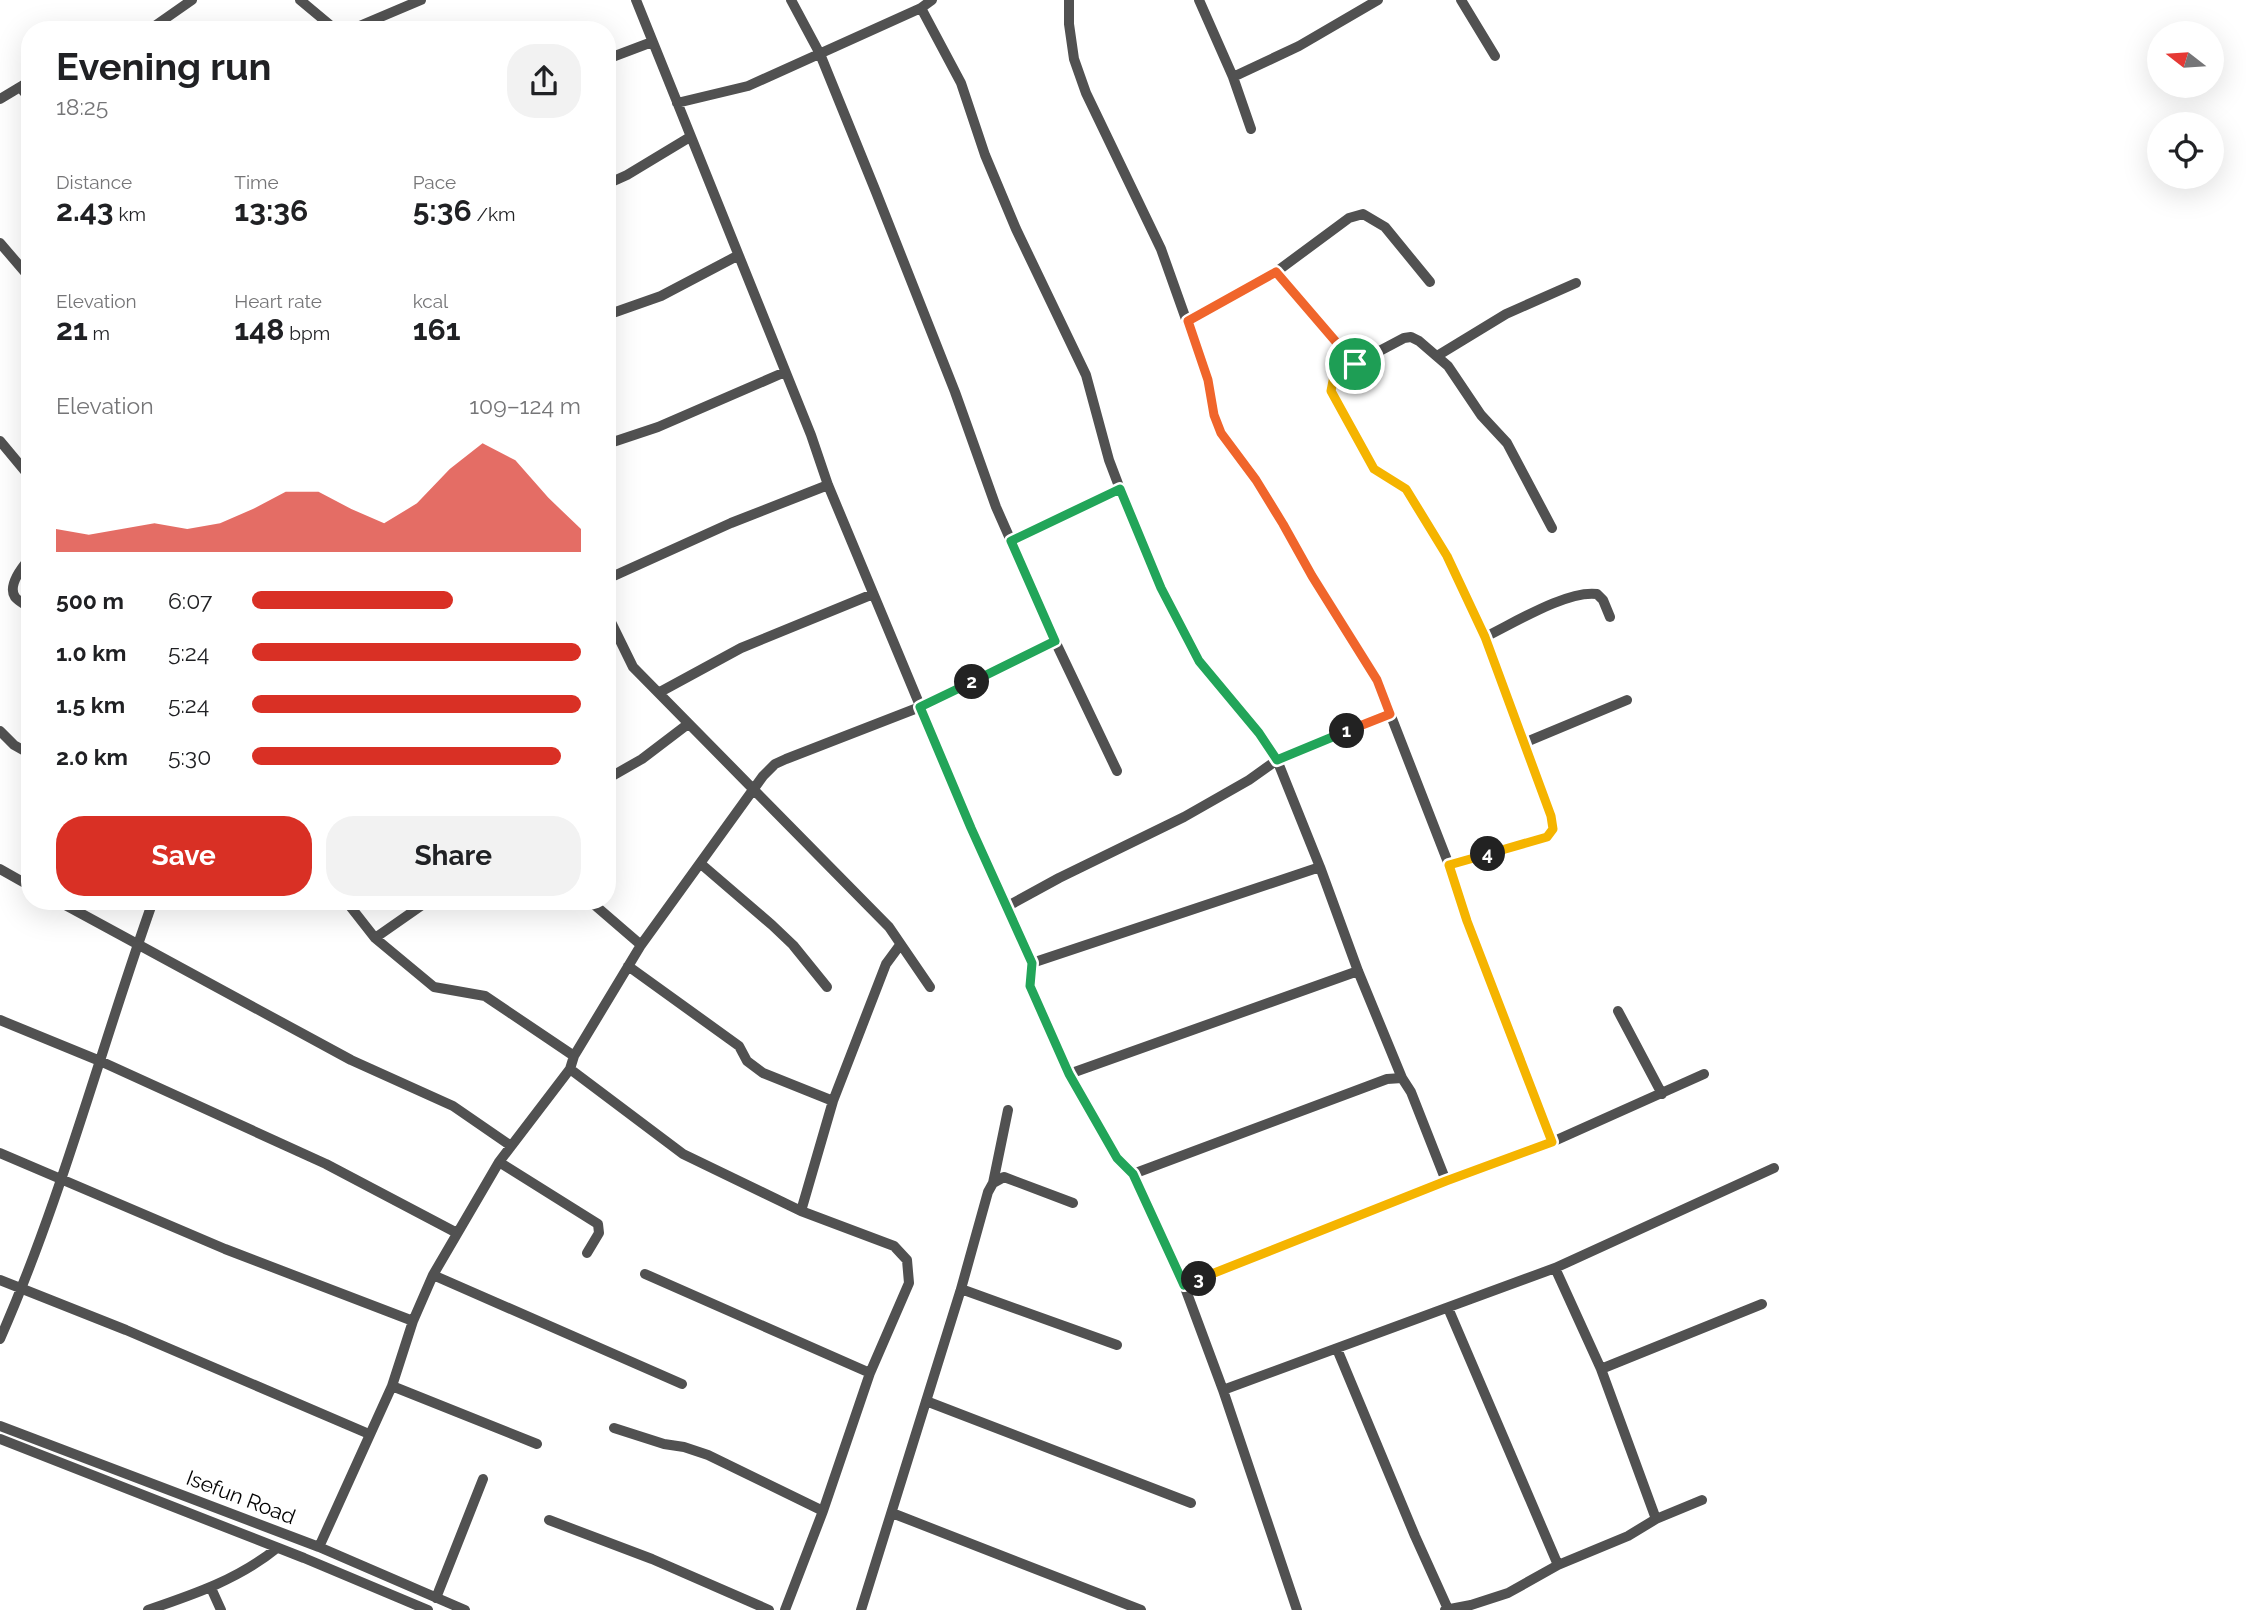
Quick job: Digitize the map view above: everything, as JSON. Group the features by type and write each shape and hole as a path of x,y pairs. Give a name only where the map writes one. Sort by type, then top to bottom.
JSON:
{"street":[{"path":"162,21 192,0"},
{"path":"300,0 325,21"},
{"path":"371,21 421,0"},
{"path":"636,0 828,485 920,707 1032,963 1030,986 1069,1074 1117,1158 1133,1174 1184,1285 1223,1390 1297,1610"},
{"path":"791,0 820,54 955,392 996,507 1055,641 1117,771"},
{"path":"677,103 748,86 921,8 932,0"},
{"path":"1070,0 1069,24 1074,59 1086,93 1161,249 1208,380 1214,415 1221,433 1270,502 1312,576 1377,680 1552,1142"},
{"path":"1199,0 1233,77 1251,129"},
{"path":"1233,77 1309,40 1378,0"},
{"path":"1461,0 1495,56"},
{"path":"921,8 961,83 974,126 1016,229 1086,374 1120,489 1161,588 1199,661 1259,733 1277,760 1358,971 1402,1078 1411,1092 1446,1181"},
{"path":"616,56 652,42"},
{"path":"0,99 21,86"},
{"path":"616,180 690,137"},
{"path":"1188,321 1276,272 1349,218 1363,214 1385,227 1430,282"},
{"path":"0,243 21,268"},
{"path":"616,312 661,296 737,256"},
{"path":"1276,272 1355,364"},
{"path":"1437,356 1506,314 1576,283"},
{"path":"1449,865 1547,837 1553,829 1551,816 1485,637 1447,556 1406,489 1374,469 1331,391 1334,376 1404,338 1411,337 1419,341 1448,366 1481,415 1507,443 1552,528"},
{"path":"616,441 658,427 785,372"},
{"path":"0,441 21,466"},
{"path":"616,575 731,523 828,485"},
{"path":"1011,541 1120,489"},
{"path":"21,571 13,590 15,597 21,601"},
{"path":"1485,637 1566,598 1586,592 1597,594 1611,617"},
{"path":"660,692 741,648 873,594"},
{"path":"616,635 634,667 889,927 930,987"},
{"path":"319,1547 392,1386 433,1275 457,1233 499,1162 570,1069 574,1056 641,945 753,790 775,764 786,758 920,707 1055,641"},
{"path":"1524,743 1627,700"},
{"path":"1006,907 1184,817 1277,760 1390,714"},
{"path":"616,774 642,759 688,724"},
{"path":"0,731 21,749"},
{"path":"701,864 772,925 827,988"},
{"path":"1032,963 1320,867"},
{"path":"0,869 21,881"},
{"path":"75,910 351,1060 453,1106 511,1146"},
{"path":"0,1339 22,1290 61,1179 150,910"},
{"path":"353,910 375,938 434,987 485,996 574,1056"},
{"path":"375,938 415,910"},
{"path":"600,910 641,945"},
{"path":"801,1212 833,1101 886,964 900,945"},
{"path":"628,966 739,1046 747,1061 763,1073 833,1101"},
{"path":"1069,1074 1358,971"},
{"path":"1618,1011 1662,1094"},
{"path":"0,1020 100,1060 326,1164 457,1233"},
{"path":"570,1069 683,1154 801,1212 894,1245 907,1260 909,1283 870,1373 823,1511 785,1610"},
{"path":"1184,1285 1552,1142 1704,1074"},
{"path":"1133,1174 1387,1079 1402,1078"},
{"path":"861,1610 961,1289 988,1192 993,1183 1008,1110"},
{"path":"0,1153 225,1249 414,1321"},
{"path":"499,1162 597,1224 599,1233 587,1253"},
{"path":"1223,1390 1555,1268 1774,1168"},
{"path":"993,1183 1004,1177 1073,1203"},
{"path":"1555,1268 1601,1368 1656,1520"},
{"path":"645,1274 870,1373"},
{"path":"433,1275 682,1384"},
{"path":"0,1280 126,1330 369,1434"},
{"path":"961,1289 1117,1345"},
{"path":"1601,1368 1762,1304"},
{"path":"1448,1308 1558,1565"},
{"path":"1337,1349 1447,1609 1471,1605 1508,1593 1558,1565 1628,1536 1656,1520 1702,1500"},
{"path":"392,1386 537,1444"},
{"path":"926,1401 1191,1503"},
{"name":"Isefun Road","path":"0,1426 319,1547 466,1610"},
{"path":"614,1429 708,1455 823,1511"},
{"name":"Isefun Road","path":"0,1439 428,1610"},
{"path":"436,1598 483,1479"},
{"path":"892,1513 1141,1610"},
{"path":"549,1520 652,1559 769,1610"},
{"path":"148,1610 211,1588 257,1564 277,1548"},
{"path":"211,1588 221,1610"}],"route":[{"path":"1276,272 1355,364 1334,376 1331,391 1374,469 1406,489 1447,556 1485,637 1551,816 1553,829 1547,837 1449,865 1467,921 1552,1142 1184,1285 1133,1174 1117,1158 1069,1074 1030,986 1032,963 920,707 1055,641 1011,541 1120,489 1161,588 1199,661 1259,733 1277,760 1390,714 1377,680 1256,480 1221,433 1214,415 1208,380 1188,321 1276,272"}]}
